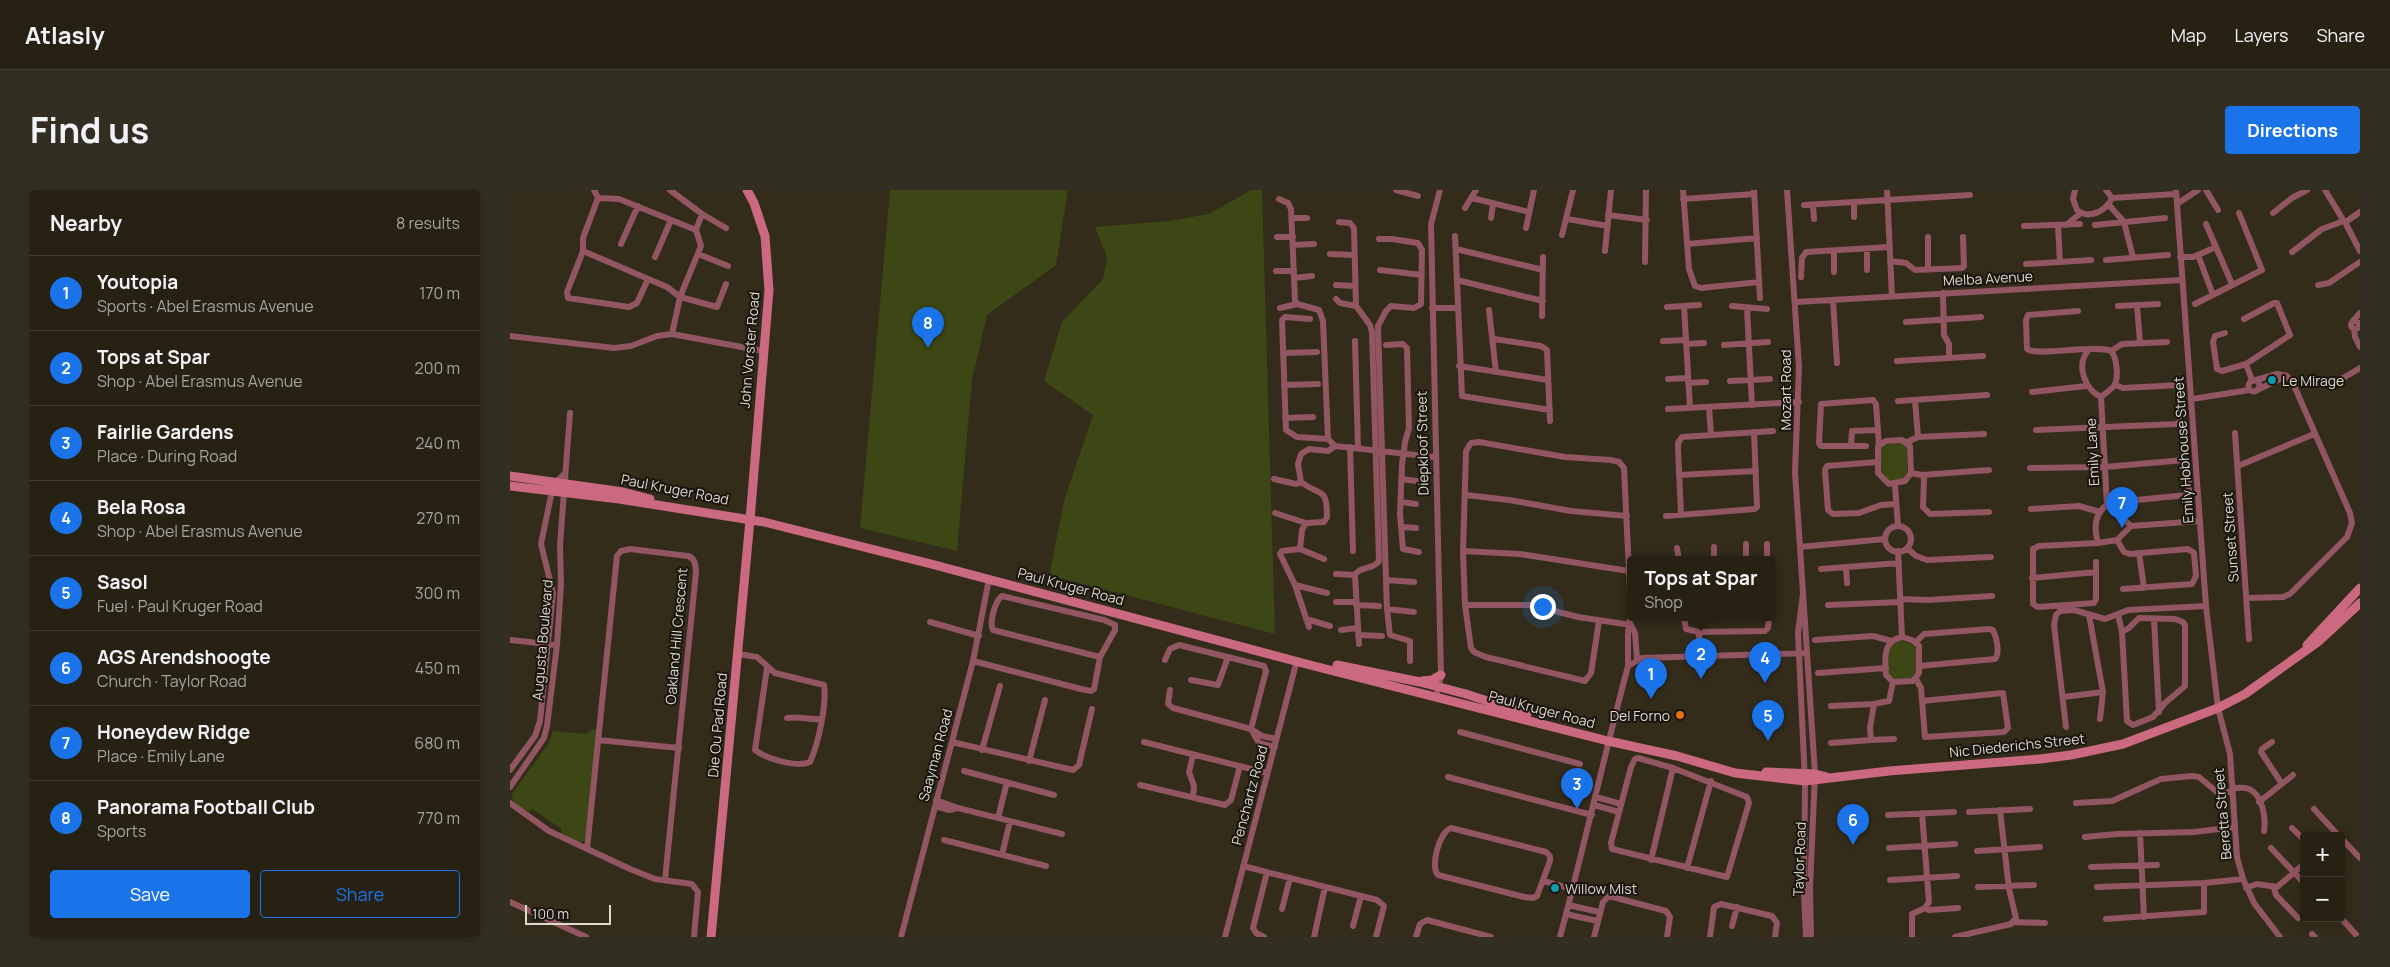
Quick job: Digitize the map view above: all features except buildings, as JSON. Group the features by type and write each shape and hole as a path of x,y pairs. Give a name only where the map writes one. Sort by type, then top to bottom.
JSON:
{"street":[{"path":"594,190 598,198 583,238 583,252 567,292 568,298 629,308 637,303 648,279"},
{"path":"670,190 702,214 726,228"},
{"name":"John Vorster Road","path":"747,190 763,228 768,260 768,290 750,518"},
{"path":"1400,190 1418,196"},
{"name":"Diepkloof Street","path":"1436,697 1441,675 1434,457 1431,224 1440,190"},
{"path":"1465,208 1476,190"},
{"path":"1526,228 1534,190"},
{"path":"1562,235 1573,190"},
{"path":"1604,251 1611,190"},
{"path":"1645,262 1646,190"},
{"path":"1683,190 1689,269 1695,286 1701,288 1759,282"},
{"name":"Mozart Road","path":"1786,190 1796,302 1799,402 1795,472 1815,778"},
{"path":"1887,190 1892,296"},
{"path":"2075,190 2074,205 2081,213"},
{"path":"2106,190 2110,201 2124,222 2133,257"},
{"path":"2177,204 2198,190"},
{"path":"2206,190 2218,210"},
{"path":"2273,213 2292,198 2307,190"},
{"path":"2325,190 2360,251"},
{"path":"1683,199 1754,192 1760,298"},
{"path":"2066,225 2081,213 2096,213 2110,201 2176,192"},
{"name":"Emily Hobhouse Street","path":"2176,192 2206,606 2218,708"},
{"path":"1804,205 1970,195"},
{"path":"598,198 614,198 696,230"},
{"path":"1472,198 1529,212"},
{"path":"1279,199 1290,206 1293,237 1294,300 1297,304"},
{"path":"1854,203 1854,217"},
{"path":"1491,218 1493,204"},
{"path":"1813,205 1814,219"},
{"path":"622,244 638,206"},
{"path":"2292,252 2322,229 2344,221 2360,212"},
{"path":"2195,304 2232,284 2260,272 2262,268 2239,213"},
{"path":"672,334 680,297 701,242 696,230 702,214"},
{"path":"1608,215 1646,220"},
{"path":"1292,218 1306,218"},
{"path":"2095,225 2165,218"},
{"path":"655,258 671,220"},
{"path":"1566,220 1608,226"},
{"path":"1339,222 1352,225 1356,306 1372,332 1386,609 1390,636 1410,641 1410,661"},
{"path":"2024,226 2080,224"},
{"path":"2206,224 2232,284"},
{"path":"2058,225 2060,262"},
{"path":"1455,236 1460,392 1465,397 1550,410"},
{"path":"1890,261 1906,263 1913,270 1964,267 1963,236"},
{"path":"1276,237 1293,237"},
{"path":"1928,237 1928,270"},
{"path":"1687,244 1757,238"},
{"path":"1336,574 1354,575 1360,570 1375,566 1378,561 1378,326 1391,306 1419,307 1423,299 1422,250 1418,243 1380,239"},
{"path":"1293,244 1314,244"},
{"path":"1801,277 1803,254 1889,247"},
{"path":"2180,257 2198,255 2216,247"},
{"path":"1456,248 1543,270"},
{"path":"1866,249 1867,270"},
{"path":"583,252 672,290 680,297 717,306 726,284"},
{"path":"1834,252 1834,272"},
{"path":"698,254 728,266"},
{"path":"1330,254 1354,255"},
{"path":"2106,260 2168,255"},
{"path":"2198,255 2213,295"},
{"path":"1542,316 1543,257"},
{"path":"2026,264 2091,260"},
{"path":"2318,285 2329,283 2360,262"},
{"path":"1380,270 1422,275"},
{"path":"1276,271 1294,271"},
{"path":"1294,278 1312,276"},
{"path":"1457,280 1542,301"},
{"name":"Melba Avenue","path":"1796,302 2182,280"},
{"path":"1336,285 1355,286"},
{"path":"1944,293 1944,335 1949,344 1949,358"},
{"path":"1336,299 1340,303 1356,306"},
{"path":"1833,300 1837,363"},
{"path":"2225,333 2216,336 2212,342 2217,369 2222,371 2246,364 2290,335 2277,304 2274,303 2244,318"},
{"path":"1280,308 1297,304 1314,308 1321,314 1328,439"},
{"path":"2118,306 2158,304"},
{"path":"1667,307 1699,305"},
{"path":"2137,305 2140,343"},
{"path":"1684,306 1690,408"},
{"path":"1732,306 1767,309"},
{"path":"1432,308 1458,308"},
{"path":"1746,308 1752,405"},
{"path":"1489,310 1494,339 1496,372"},
{"path":"2078,311 2028,315 2026,320 2027,349 2033,352 2074,349 2111,351 2122,344 2167,342"},
{"path":"2360,314 2355,337 2360,347"},
{"path":"1906,322 1981,317"},
{"path":"1310,319 1283,318 1285,418 1286,430 1290,435 1328,439 1335,446 1434,457"},
{"path":"510,336 614,348 631,346 657,336 672,334 763,351"},
{"path":"1494,339 1545,348 1547,350 1550,421"},
{"path":"1352,550 1354,341"},
{"path":"1662,341 1704,343"},
{"path":"1724,345 1768,342"},
{"path":"1386,345 1403,344 1407,348 1409,428 1403,454 1401,527 1403,549 1419,552"},
{"path":"2089,350 2084,360 2086,386 2101,397 2114,385 2116,363 2111,351"},
{"path":"1283,353 1316,352"},
{"path":"1897,361 1983,356"},
{"path":"2246,364 2254,380 2259,385 2258,390"},
{"path":"1460,366 1548,380"},
{"path":"2333,384 2360,368"},
{"path":"2247,598 2283,597 2290,594 2347,537 2351,530 2350,513 2292,381 2287,376 2277,374 2254,380 2248,384 2249,390"},
{"path":"2192,399 2258,390 2287,376"},
{"path":"1730,380 1770,379"},
{"path":"1668,380 1706,382"},
{"path":"1284,386 1318,384"},
{"path":"2036,430 2176,424 2183,421 2180,385 2123,388 2114,385"},
{"path":"2032,392 2086,386"},
{"path":"1898,401 1986,396"},
{"name":"Emily Lane","path":"2100,512 2107,505 2101,397"},
{"path":"1866,446 1824,448 1819,445 1822,403 1873,400 1876,404 1879,445 1878,473 1889,484 1895,485 1904,481 1911,473 1910,446 1907,442"},
{"path":"1915,400 1918,437"},
{"path":"1668,409 1799,402"},
{"path":"1709,407 1711,435"},
{"name":"Augusta Boulevard","path":"510,787 546,733 557,645 561,584 560,545 570,413"},
{"path":"1285,418 1314,417"},
{"path":"1851,446 1852,431 1877,430"},
{"path":"1680,514 1680,440 1686,436 1773,431"},
{"path":"1666,516 1756,509 1754,432"},
{"name":"Sunset Street","path":"2235,433 2249,639"},
{"path":"1879,445 1886,440 1907,442 1913,437 1984,434"},
{"path":"2238,466 2314,434"},
{"path":"1599,621 1591,673 1588,679 1582,681 1474,652 1469,641 1465,605 1463,551 1466,451 1471,443 1479,442 1566,457 1619,462 1624,468 1628,556"},
{"path":"1301,482 1298,464 1301,454 1309,449 1328,451 1335,446"},
{"path":"2030,468 2105,467 2186,460 2188,464 2189,491 2187,495 2126,501 2114,509"},
{"path":"1877,462 1827,466 1825,470 1828,510 1833,514 1860,512 1881,505 1896,504"},
{"path":"1911,473 1922,475 1989,470"},
{"path":"1679,475 1756,471"},
{"path":"554,487 565,473"},
{"path":"1922,475 1924,479 1923,507 1930,514 1989,512"},
{"name":"Paul Kruger Road","path":"510,476 554,487"},
{"path":"1274,478 1296,484 1301,482 1319,491 1326,498 1326,519 1321,522 1306,523 1275,513"},
{"path":"1401,479 1417,481"},
{"path":"1895,485 1898,526"},
{"name":"Paul Kruger Road","path":"510,486 565,488 750,518 833,538 1436,697 1608,739 1741,769 1815,778"},
{"name":"Augusta Boulevard","path":"510,770 536,736 538,728 548,644 552,587 545,566 541,544 554,487"},
{"path":"1466,496 1509,500 1565,510 1627,516"},
{"path":"1401,502 1416,504"},
{"name":"Emily Lane","path":"2107,505 2114,509 2131,526"},
{"path":"2032,509 2079,506 2100,512 2096,522 2098,543"},
{"name":"Die Ou Pad Road","path":"711,937 750,518"},
{"path":"2096,562 2096,599 2094,603 2038,607 2033,604 2031,553 2034,548 2117,540 2131,526 2200,521"},
{"path":"1300,549 1302,530 1306,523"},
{"path":"1898,526 1909,532 1911,540 1907,548 1898,551 1889,548 1885,540 1890,529 1898,526"},
{"path":"1401,527 1416,528"},
{"path":"1800,547 1885,540"},
{"path":"2117,540 2124,552 2192,550 2196,576 2194,582 2189,585 2123,589"},
{"path":"1746,544 1746,556"},
{"path":"1766,544 1767,556"},
{"path":"1714,547 1714,556"},
{"path":"1677,548 1678,556"},
{"path":"1907,548 1916,556 1927,560 1991,557"},
{"name":"Oakland Hill Crescent","path":"587,849 617,556 621,551 630,549 692,557 696,568 665,880"},
{"path":"1309,627 1295,584 1280,554 1282,551 1300,549 1324,559"},
{"path":"1463,551 1520,554 1627,571"},
{"path":"1898,551 1902,637"},
{"path":"2140,553 2144,588"},
{"path":"1821,569 1899,563"},
{"path":"1846,567 1847,583"},
{"path":"2032,578 2096,572"},
{"path":"1354,575 1359,644"},
{"name":"Saayman Road","path":"901,937 973,661 989,579"},
{"path":"1386,580 1414,582"},
{"path":"1295,584 1327,593"},
{"name":"Nic Diederichs Street","path":"2302,651 2360,588"},
{"name":"Mozart Road","path":"1803,591 1798,632 1798,653 1805,778"},
{"path":"973,661 1091,691 1095,687 1100,657 1115,630 1114,624 1002,596 999,599 992,624 993,630 1100,657"},
{"path":"1828,605 1992,596"},
{"path":"1336,602 1379,606"},
{"name":"Nic Diederichs Street","path":"1815,778 2071,755 2123,744 2218,708 2254,689 2325,635 2360,603"},
{"path":"1465,605 1531,605 1599,621 1630,625"},
{"path":"2066,727 2054,625 2056,615 2060,611 2074,610 2105,618 2128,610 2206,606"},
{"path":"1386,609 1414,612"},
{"path":"2118,614 2122,632 2127,721 2133,725 2153,718 2159,713 2165,703 2185,686 2185,631 2183,622 2180,620 2140,618 2122,632"},
{"path":"2089,615 2103,692 2100,719"},
{"path":"1306,619 1330,626"},
{"path":"2154,619 2159,713"},
{"path":"1560,937 1592,815 1608,739 1628,666 1630,621"},
{"path":"1685,621 1686,629 1699,632 1765,631 1768,628 1769,621"},
{"path":"930,622 979,636"},
{"path":"1630,625 1635,634 1637,659"},
{"path":"1916,642 1924,634 1989,629 1994,630 1995,634 1997,653 1995,659 1919,666"},
{"path":"1341,630 1382,636"},
{"path":"1699,632 1700,656"},
{"path":"1815,640 1873,636 1892,641"},
{"path":"1902,637 1916,642 1918,646 1919,673 1916,679 1893,682 1888,679 1886,650 1892,641 1902,637"},
{"path":"510,640 557,645"},
{"path":"1165,660 1170,650 1179,645 1262,664 1266,669 1251,729 1259,743 1275,747"},
{"path":"1628,666 1637,659 1807,653"},
{"path":"738,654 757,657 764,661 767,668 756,750 768,756 803,765 810,762 814,754 821,720 824,685 775,673 767,668"},
{"path":"1191,680 1218,685 1228,657"},
{"name":"Paul Kruger Road","path":"1300,661 1311,660 1420,682 1466,694 1608,739"},
{"name":"Penchartz Road","path":"1225,937 1276,739 1300,661"},
{"path":"1818,673 1886,668"},
{"path":"1420,682 1432,680 1441,675"},
{"path":"1916,679 1921,688 1922,701 1926,737 2004,732 2008,728 2003,693 1922,701"},
{"path":"1831,706 1874,704 1888,701 1893,682"},
{"path":"982,750 1000,686"},
{"path":"1170,690 1168,704 1170,708 1251,729 1276,739"},
{"path":"2063,697 2103,692"},
{"path":"1029,761 1045,700"},
{"path":"1871,740 1870,728 1874,704"},
{"name":"Beretta Street","path":"2218,708 2230,754 2237,857 2246,888 2260,914 2280,937"},
{"path":"952,742 1068,770 1077,769 1092,709"},
{"path":"787,718 799,716 812,720 821,720"},
{"path":"1460,732 1580,764"},
{"path":"1831,743 1894,738"},
{"path":"598,740 679,748"},
{"path":"1144,742 1268,773"},
{"path":"2272,742 2262,749 2261,752 2282,784"},
{"path":"1193,755 1189,772 1194,786 1193,797"},
{"path":"1641,758 1673,768 1745,795 1748,803 1727,877 1612,849 1621,804 1635,759 1641,758"},
{"path":"1140,785 1228,804 1231,800 1240,766"},
{"path":"1651,860 1673,768"},
{"path":"964,771 1054,795"},
{"path":"2259,802 2292,775"},
{"path":"2076,803 2112,801 2160,778 2192,776 2199,778 2216,792 2248,789 2259,802 2265,815 2264,832"},
{"path":"1448,777 1592,815"},
{"name":"Taylor Road","path":"1805,778 1804,893 1806,937"},
{"name":"Taylor Road","path":"1811,937 1810,886 1815,778"},
{"path":"1688,868 1711,781"},
{"path":"998,818 1008,782"},
{"path":"1596,798 1621,804"},
{"path":"510,803 549,832 643,874 665,880 688,883 698,892 694,937"},
{"path":"936,803 1062,834"},
{"path":"1594,805 1619,812"},
{"path":"1969,812 2030,809"},
{"path":"2314,809 2334,832"},
{"path":"2000,810 2009,886 2016,916 2013,922"},
{"path":"1888,815 1954,812"},
{"path":"1912,914 1924,908 1929,902 1922,814"},
{"path":"1002,855 1010,821"},
{"path":"2085,837 2194,832 2235,827"},
{"path":"1451,828 1546,852 1550,859 1543,881 1537,896 1530,898 1438,875 1434,867 1442,835 1451,828"},
{"path":"2292,828 2300,836"},
{"path":"2140,833 2144,917"},
{"path":"944,840 1046,866"},
{"path":"2345,843 2360,858"},
{"path":"1889,848 1955,844"},
{"path":"1977,851 2040,847"},
{"path":"2271,848 2300,879"},
{"path":"2091,867 2157,865"},
{"path":"1243,866 1377,900 1384,906 1376,937"},
{"path":"2246,888 2257,884 2274,888 2281,886 2300,868"},
{"path":"1264,937 1256,933 1253,928 1267,872"},
{"path":"1890,880 1957,876"},
{"path":"1282,909 1290,878"},
{"path":"2097,887 2204,883 2243,879"},
{"path":"1543,881 1572,889"},
{"path":"2106,919 2204,912 2204,883"},
{"path":"1978,887 2034,885"},
{"path":"1314,937 1325,887"},
{"path":"2274,888 2276,895 2298,918"},
{"path":"1353,926 1361,896"},
{"path":"1594,937 1599,912 1604,899 1609,896 1660,908 1669,915 1667,937"},
{"path":"510,902 586,937"},
{"path":"1569,904 1599,912"},
{"path":"1710,937 1714,906 1721,904 1775,919 1777,923 1775,937"},
{"path":"1732,926 1737,907"},
{"path":"1924,908 1929,910 1958,908"},
{"path":"1566,914 1597,921"},
{"path":"1912,914 1912,937"},
{"path":"1912,914 1916,937"},
{"path":"1416,937 1420,924 1427,920 1491,937"},
{"path":"1955,937 2013,922 2045,923"},
{"path":"2345,922 2358,936"}],"green space":[{"path":"890,190 1068,190 1056,265 987,315 972,380 957,551 860,528"},
{"path":"1251,190 1262,190 1275,634 1049,575 1065,498 1093,415 1044,381 1062,322 1103,279 1107,257 1095,227 1169,221 1209,214"},
{"path":"1903,443 1907,448 1907,474 1902,480 1889,481 1881,470 1882,445"},
{"path":"1898,641 1909,642 1917,649 1917,671 1912,679 1894,680 1889,675 1888,651"},
{"path":"597,729 585,841 579,841 566,836 561,832 562,829 532,809 530,812 521,808 516,804 511,795 548,744 553,731 586,734"}],"place":[{"name":"Panorama Football Club","path":"928,348"},
{"name":"Le Mirage","path":"2272,380"},
{"name":"Honeydew Ridge","path":"2122,528"},
{"name":"Tops at Spar","path":"1701,679"},
{"name":"Bela Rosa","path":"1765,683"},
{"name":"Youtopia","path":"1651,699"},
{"name":"Del Forno","path":"1680,715"},
{"name":"Sasol","path":"1768,741"},
{"name":"Fairlie Gardens","path":"1577,809"},
{"name":"AGS Arendshoogte","path":"1853,845"},
{"name":"Willow Mist","path":"1555,888"}]}
